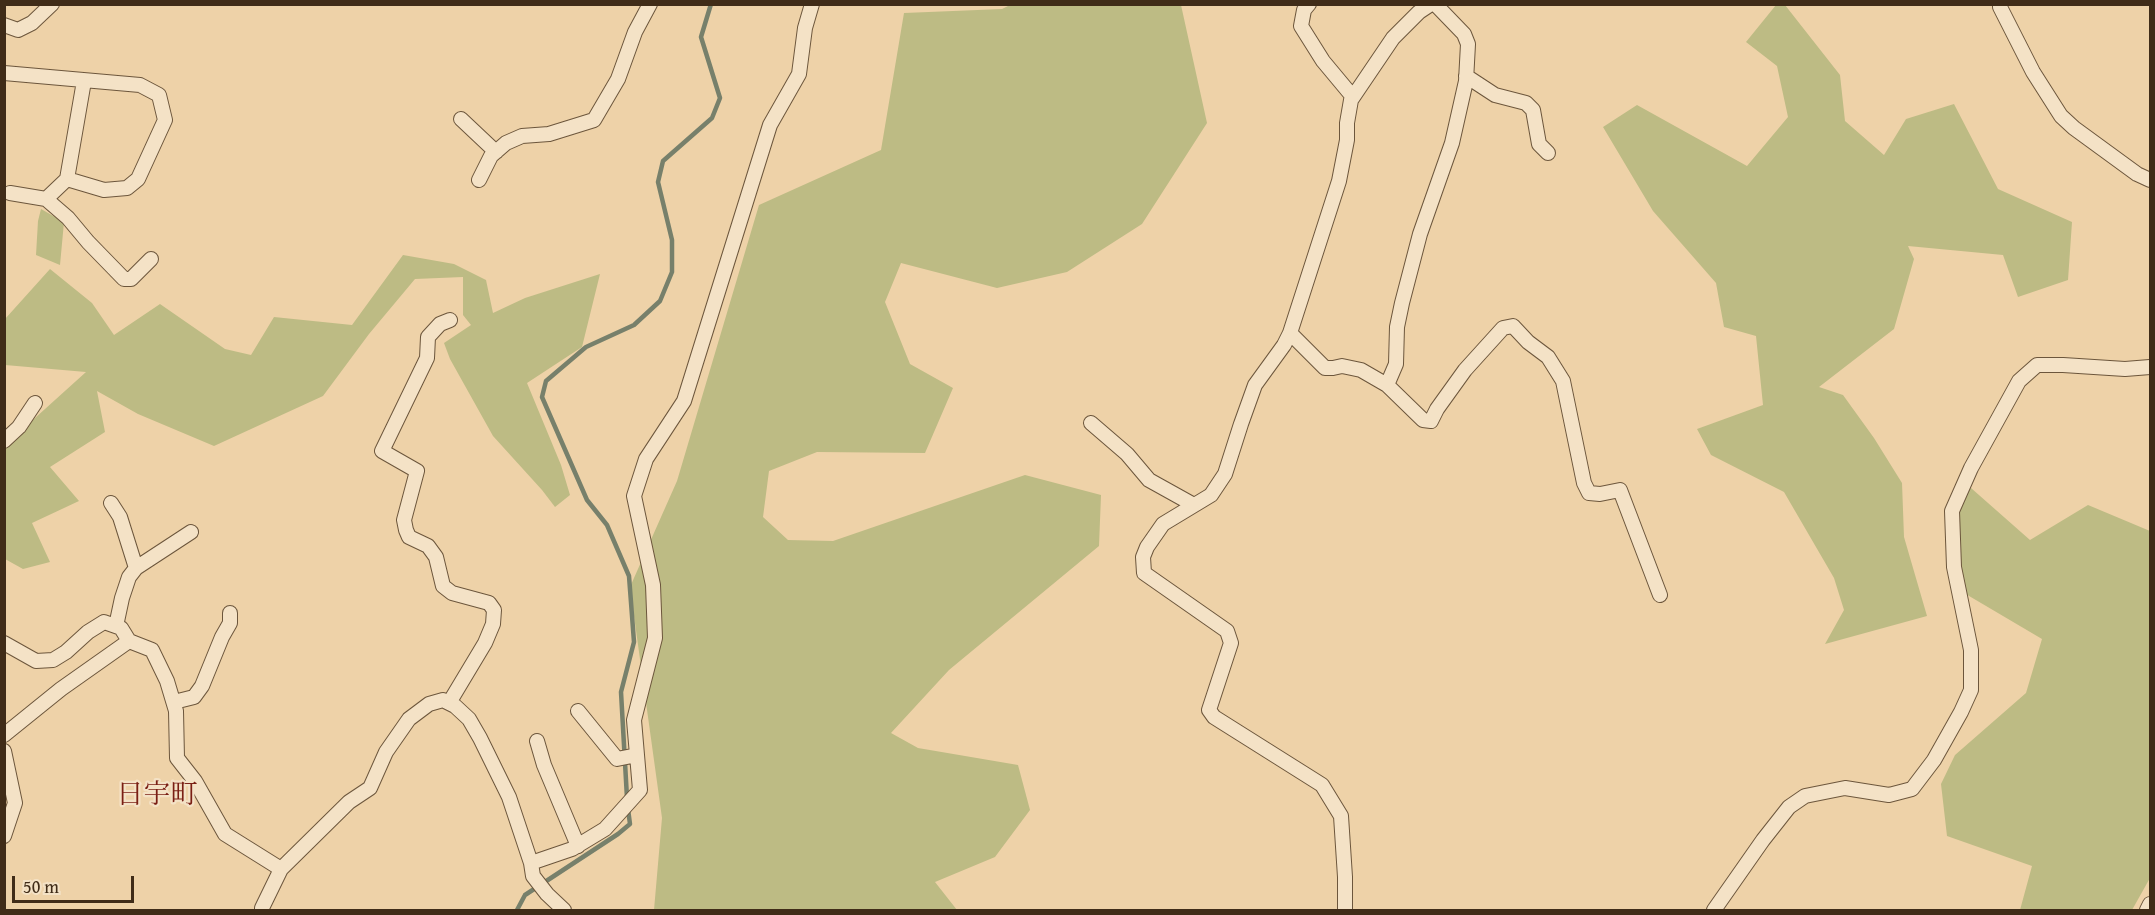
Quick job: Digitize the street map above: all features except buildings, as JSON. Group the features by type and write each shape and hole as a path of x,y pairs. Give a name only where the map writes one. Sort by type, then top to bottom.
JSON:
{"street":[{"path":"4,25 18,30 32,23 52,4"},
{"path":"479,180 491,156 506,143 522,136 549,134 594,120 618,80 635,32 650,4"},
{"path":"532,869 578,846 605,829 640,790 634,720 655,638 653,585 634,496 646,459 684,401 770,125 799,74 805,28 812,4"},
{"path":"1309,4 1304,10 1301,26 1323,61 1353,97"},
{"path":"1345,910 1341,816 1322,785 1214,717 1209,710 1232,643 1227,631 1144,573 1143,557 1163,524 1212,495 1226,474 1255,385 1290,333 1339,181 1353,97 1393,38 1419,12 1433,4 1464,34 1468,44 1466,76 1452,143 1420,234 1402,303 1397,327 1396,364 1387,385"},
{"path":"2000,7 2033,72 2061,116 2137,174 2151,180"},
{"path":"4,73 140,85 159,95 165,120 138,179 127,188 104,190 67,179"},
{"path":"1466,76 1495,95 1526,103 1533,110 1539,144 1548,153"},
{"path":"46,199 67,179 84,81"},
{"path":"461,119 496,152"},
{"path":"10,193 46,199 69,218 87,242 124,279 131,279 151,259"},
{"path":"449,703 485,643 494,624 494,610 489,603 452,593 444,586 436,557 428,546 409,537 404,520 417,471 382,451 427,358 428,337 440,324 450,320"},
{"path":"1290,333 1325,368 1342,366 1360,370 1387,385 1423,420 1431,421 1465,370 1503,328 1513,326 1528,342 1548,357 1563,381 1584,483 1589,493 1600,494 1620,490 1660,595"},
{"path":"1714,910 1789,807 1805,796 1845,788 1889,795 1912,789 1934,760 1971,690 1971,650 1954,567 1952,511 1971,468 2019,381 2037,365 2063,364 2098,369 2151,367"},
{"path":"4,441 19,427 35,403"},
{"path":"1091,423 1127,454 1149,480 1194,505"},
{"path":"111,503 120,517 136,568"},
{"path":"116,626 129,577 136,568 191,532"},
{"path":"174,702 194,696 202,686 230,623 230,613"},
{"path":"4,643 36,661 53,660 104,622 121,628 129,641 152,650 174,702 177,758 195,781 225,834 281,869"},
{"path":"4,735 61,689 129,641"},
{"path":"262,910 281,869 349,802 370,788 386,752 409,719 429,704 443,700 455,706 469,719 480,738 509,797 532,869 547,894 564,910"},
{"path":"578,711 617,759 636,755"},
{"path":"537,741 544,765 578,846"},
{"path":"4,751 15,803 4,836"},
{"path":"2147,910 2151,904"}],"shaded area":[{"path":"1012,4 1181,5 1207,123 1142,224 1067,272 997,288 901,263 885,302 910,364 953,388 925,453 817,452 769,471 763,517 788,540 833,541 1025,475 1101,495 1099,546 949,670 891,733 918,748 1018,765 1030,810 995,857 935,882 957,910 654,910 662,818 630,587 677,481 759,205 881,150 904,13 1002,9"},
{"path":"1776,5 1785,5 1840,75 1845,121 1884,155 1906,119 1954,104 1998,189 2072,222 2068,280 2018,297 2003,255 1908,246 1914,259 1894,329 1819,387 1843,395 1874,438 1902,483 1904,537 1927,616 1825,644 1844,610 1834,578 1784,492 1711,455 1697,429 1763,405 1756,336 1724,327 1716,283 1653,211 1603,127 1637,105 1747,166 1788,117 1777,66 1746,42"},
{"path":"41,209 64,222 60,265 36,255"},
{"path":"403,255 454,264 486,280 493,313 525,298 600,274 582,347 527,383 561,465 570,495 555,507 493,436 450,359 444,343 471,325 463,315 463,277 415,279 369,334 323,396 214,446 138,414 97,391 105,432 50,467 79,501 32,523 50,562 23,569 5,559 4,446 86,372 5,365 5,319 50,269 92,303 114,335 160,304 225,349 251,355 274,317 352,325"},
{"path":"1971,488 2030,540 2088,505 2150,531 2150,878 2132,910 2020,910 2032,866 1947,836 1941,784 1955,755 2026,693 2042,639 1964,593 1955,500"}],"waterway":[{"path":"627,798 621,692 634,642 629,576 607,525 587,500 542,397 546,381 586,347 634,325 660,301 672,272 672,240 658,182 663,161 712,118 720,98 701,37 711,4"},
{"path":"517,910 525,895 630,824 628,809"}],"district":[{"name":"日宇町","path":"157,796"}]}
